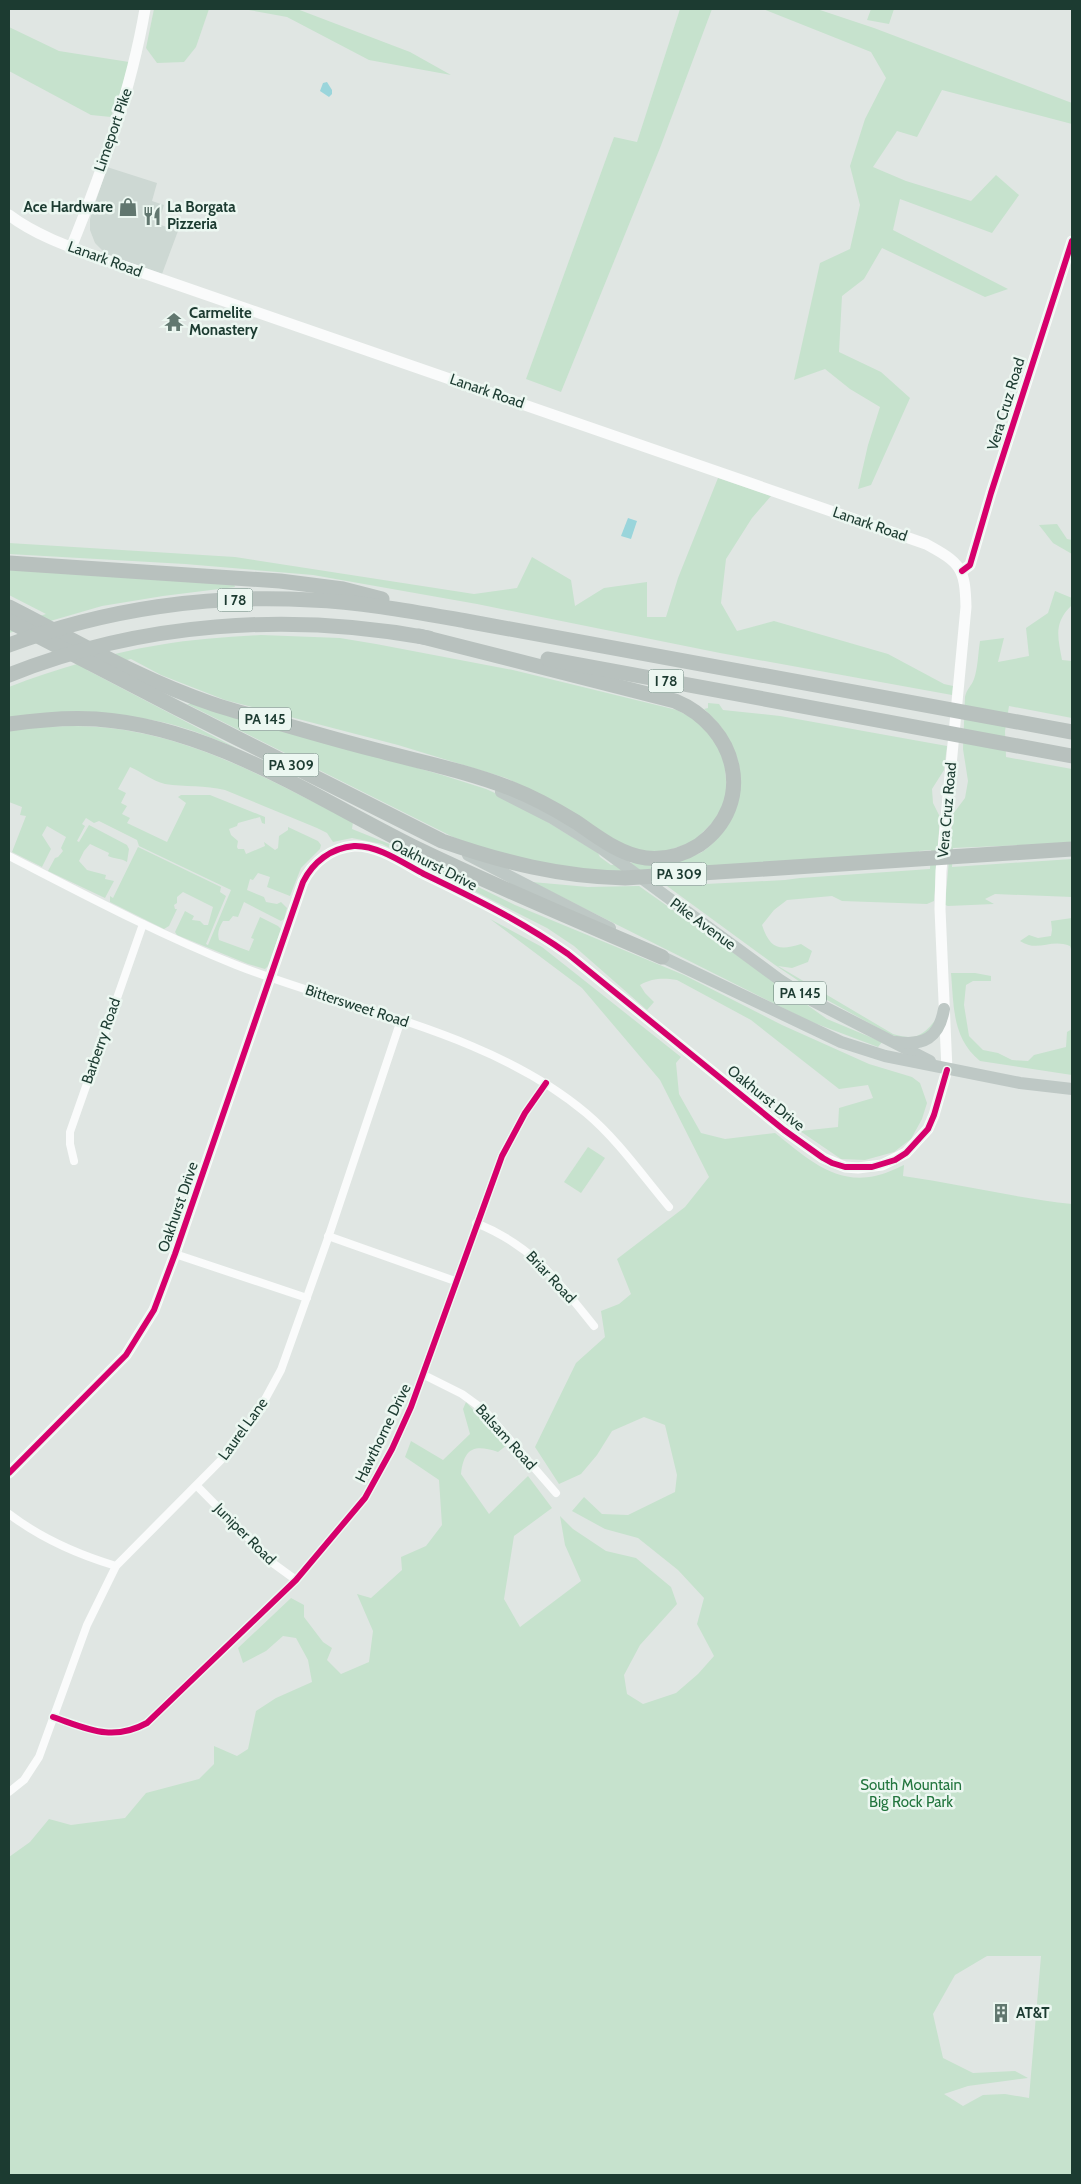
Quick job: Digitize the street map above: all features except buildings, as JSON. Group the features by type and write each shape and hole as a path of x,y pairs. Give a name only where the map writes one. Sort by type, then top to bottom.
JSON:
{"highway":[{"path":"9,563 280,580 343,589 466,621"},
{"name":"I 78","path":"9,645 102,617 153,607 266,598 313,600 384,607 466,621 1072,732"},
{"name":"PA 145","path":"9,607 157,682 211,704 376,750"},
{"name":"PA 309","path":"9,621 442,841 482,855 531,868 609,878 1072,849"},
{"name":"I 78","path":"9,675 82,651 132,639 234,624 290,623 347,626 419,636 1072,756"},
{"path":"376,750 468,773 512,788 539,800 612,845 631,855 644,858 669,858 692,849 715,830 729,808 734,782 727,748 722,738 706,719 686,706 675,701 419,636"},
{"path":"9,724 58,718 98,719 148,726 203,742 257,766 471,874 662,957"}],"main road":[{"name":"Pike Avenue","path":"376,750 494,789 524,802 577,832 615,858 665,897 780,980 813,1000 947,1070"},
{"name":"PA 145","path":"442,841 662,957"},
{"name":"Pike Avenue","path":"662,957 842,1042 885,1056 947,1070 1020,1083 1072,1089"},
{"path":"891,1042 915,1043 929,1038 939,1027 944,1009"}],"street":[{"name":"Limeport Pike","path":"71,248 124,101 140,41 145,9"},
{"name":"Lanark Road","path":"9,215 28,228 71,248 926,544 950,557 962,572"},
{"name":"Vera Cruz Road","path":"944,1009 940,898 966,607 962,572 970,564 1072,241"},
{"name":"Oakhurst Drive","path":"9,1473 126,1355 154,1310 308,873 323,857 333,851 342,848 364,847 384,854 449,886 547,939 583,966 784,1130 832,1163 852,1167 872,1167 895,1160 906,1153 928,1129 947,1070"},
{"name":"Bittersweet Road","path":"9,856 143,924 205,952 271,978 401,1020 495,1056 546,1083 605,1130 622,1148 669,1207"},
{"name":"Barberry Road","path":"74,1160 70,1144 70,1132 143,924"},
{"path":"944,1009 947,1070"},
{"name":"Laurel Lane","path":"9,1792 24,1780 33,1769 45,1744 87,1625 116,1566 197,1486 244,1434 269,1394 281,1370 401,1020"},
{"name":"Hawthorne Drive","path":"53,1717 107,1733 127,1732 147,1723 296,1580 365,1498 392,1449 424,1375 455,1281 502,1156 525,1113 546,1083"},
{"name":"Briar Road","path":"476,1223 508,1238 540,1262 594,1326"},
{"path":"328,1236 455,1281"},
{"path":"175,1254 306,1298"},
{"name":"Balsam Road","path":"424,1375 462,1394 484,1410 556,1493"},
{"name":"Juniper Road","path":"197,1486 274,1564 296,1580"},
{"path":"9,1514 47,1540 68,1550 116,1566"}],"shaded area":[{"path":"107,167 157,183 152,201 164,205 158,224 178,231 162,274 106,254 95,243 90,230 90,219"}],"green space":[{"path":"154,9 209,9 196,47 184,62 157,63 146,48"},
{"path":"243,9 297,9 410,52 451,75 369,60 287,17"},
{"path":"680,9 712,9 660,148 561,392 526,379 614,137 637,142"},
{"path":"763,9 817,9 874,28 1072,103 1072,124 942,90 917,137 897,131 873,167 906,181 971,201 996,175 1019,195 992,233 900,199 893,230 1008,289 985,297 882,248 864,279 842,296 839,352 881,372 910,398 871,485 858,489 868,445 880,407 850,389 825,369 794,380 820,263 850,249 860,205 850,166 865,119 886,78 871,52"},
{"path":"871,9 894,9 889,24 867,20"},
{"path":"9,27 59,51 129,62 111,117 91,115 9,71"},
{"path":"718,478 771,496 752,518 726,559 721,603 737,631 774,621 888,654 944,684 953,686 952,695 720,653 477,604 313,575 185,564 9,554 9,543 235,557 474,594 517,588 532,557 571,580 575,606 604,588 647,582 647,617 666,617 678,578"},
{"path":"1057,524 1067,539 1072,540 1072,554 1053,543 1039,525"},
{"path":"9,569 234,584 235,587 102,606 9,633 9,626 46,614 9,595"},
{"path":"1055,591 1072,598 1072,605 1059,624 1058,637 1062,660 1072,661 1072,718 1009,706 1005,731 1006,757 1072,769 1072,843 953,848 952,867 1072,859 1072,897 995,894 985,899 994,904 945,905 953,814 965,798 968,781 963,749 965,697 975,675 980,641 1004,638 998,662 1029,656 1026,628 1048,613"},
{"path":"261,635 340,638 376,644 513,670 677,710 701,723 724,755 727,793 718,817 693,842 666,851 641,851 622,844 550,799 506,778 398,745 225,700 161,675 131,659 87,670 240,750 185,728 141,718 98,716 9,717 9,687 45,674 83,662 140,648 197,640"},
{"path":"708,703 719,704 723,710 780,716 947,746 944,770 932,789 933,803 940,817 934,901 927,904 842,901 832,896 787,900 774,910 762,925 768,939 776,946 787,947 801,944 812,951 808,962 792,968 778,966 893,1034 913,1037 927,1030 936,1019 934,1025 922,1037 903,1039 889,1034 827,1000 775,965 667,886 785,880 930,869 931,850 919,851 919,853 612,872 565,868 492,852 453,837 187,704 194,704 486,789 515,802 598,853 600,857 611,865 698,854 715,841 733,815 738,799 739,766 727,736 704,709 708,708"},
{"path":"39,727 111,728 148,735 183,744 252,771 353,822 352,829 392,845 515,905 684,975 782,1025 869,1064 912,1077 920,1083 927,1103 922,1119 911,1139 894,1152 865,1160 841,1159 800,1131 838,1127 839,1108 873,1098 868,1085 839,1089 751,1020 672,979 654,980 640,985 654,1002 647,1010 574,946 547,928 382,844 352,838 333,842 327,833 317,828 225,790 165,784 130,767 118,789 126,793 121,803 127,806 122,814 130,818 127,823 167,842 186,803 178,797 181,795 210,795 265,817 265,824 262,823 260,817 238,823 237,826 229,829 231,835 238,841 238,849 244,849 246,854 265,846 264,842 275,850 278,848 279,836 288,830 288,827 318,841 321,845 320,849 301,868 290,896 267,887 270,877 258,873 253,880 250,879 247,890 264,897 266,902 277,904 281,902 287,908 284,919 281,921 244,902 238,917 233,916 229,921 223,921 220,926 218,932 219,940 249,951 254,939 251,938 260,917 278,926 281,929 268,966 265,969 177,935 175,932 185,911 194,916 192,920 208,925 213,907 183,892 177,897 177,903 174,905 175,909 177,909 169,926 164,929 110,902 110,896 113,898 138,847 221,887 220,892 226,896 206,944 208,945 231,890 139,846 137,840 99,821 94,823 86,818 82,824 85,826 77,841 79,842 89,825 127,845 129,849 127,862 108,856 109,853 90,844 79,861 87,870 106,875 105,879 114,881 105,898 48,871 55,858 63,851 61,848 66,837 47,826 42,835 51,849 42,867 12,852 26,816 20,815 22,807 9,802 9,731"},
{"path":"532,882 588,887 639,886 827,1019 882,1042 878,1047 809,1021"},
{"path":"1072,918 1072,952 1070,946 1063,944 1033,946 1020,941 1029,935 1038,938 1051,936 1051,921"},
{"name":"South Mountain Big Rock Park","path":"490,919 542,947 681,1057 676,1063 679,1094 701,1133 725,1139 775,1133 820,1166 846,1176 860,1178 875,1176 904,1165 903,1176 1072,1204 1072,2175 9,2175 9,1857 30,1842 49,1819 71,1825 125,1818 146,1793 199,1779 214,1764 214,1746 237,1756 248,1749 256,1711 276,1698 312,1682 308,1660 296,1638 283,1636 266,1651 243,1663 238,1648 291,1598 304,1605 304,1617 323,1642 332,1648 327,1660 341,1674 369,1662 373,1631 357,1594 371,1598 402,1570 401,1557 426,1546 442,1525 439,1480 405,1457 411,1441 443,1460 470,1434 463,1409 466,1402 507,1445 498,1452 483,1448 472,1450 462,1465 461,1474 489,1514 528,1476 552,1508 514,1536 504,1599 520,1627 581,1581 565,1545 560,1516 573,1529 606,1551 636,1558 671,1587 677,1604 640,1645 624,1675 627,1694 643,1704 676,1693 698,1674 714,1656 697,1624 704,1598 678,1570 638,1538 605,1529 572,1511 584,1497 602,1514 628,1515 675,1492 677,1475 665,1425 644,1417 612,1431 597,1455 581,1474 559,1484 535,1447 576,1363 605,1337 601,1311 619,1304 631,1294 617,1259 685,1207 709,1177 660,1080 582,988","holes":["987,1956 1041,1956 1029,2098 1005,2094 983,2095 963,2106 944,2094 968,2086 1028,2078 1015,2071 973,2073 943,2058 933,2014 955,1975"]},
{"path":"951,973 975,973 991,976 991,981 973,981 966,985 964,1005 969,1036 983,1050 998,1053 1012,1060 1028,1061 1034,1055 1066,1047 1067,1032 1072,1029 1072,1075 980,1061 971,1052 959,1032 954,1010"},
{"path":"588,1147 605,1158 581,1193 564,1182"}],"water":[{"path":"327,82 332,90 332,94 329,97 320,91 323,83"},
{"path":"628,518 637,521 631,539 621,536"}],"cycle path":[{"path":"962,571 970,565 991,493 1072,241"},
{"path":"9,1473 126,1355 154,1310 303,882 317,862 330,853 354,846 372,848 399,860 534,931 568,954 784,1130 832,1163 845,1167 872,1167 895,1160 906,1153 928,1129 947,1070"},
{"path":"53,1717 89,1729 111,1733 134,1729 147,1723 296,1580 365,1498 392,1449 411,1407 502,1156 525,1113 546,1083"}],"place":[{"name":"Ace Hardware","path":"128,207"},
{"name":"La Borgata Pizzeria","path":"152,216"},
{"name":"Carmelite Monastery","path":"174,322"},
{"name":"AT&T","path":"1001,2013"}]}
